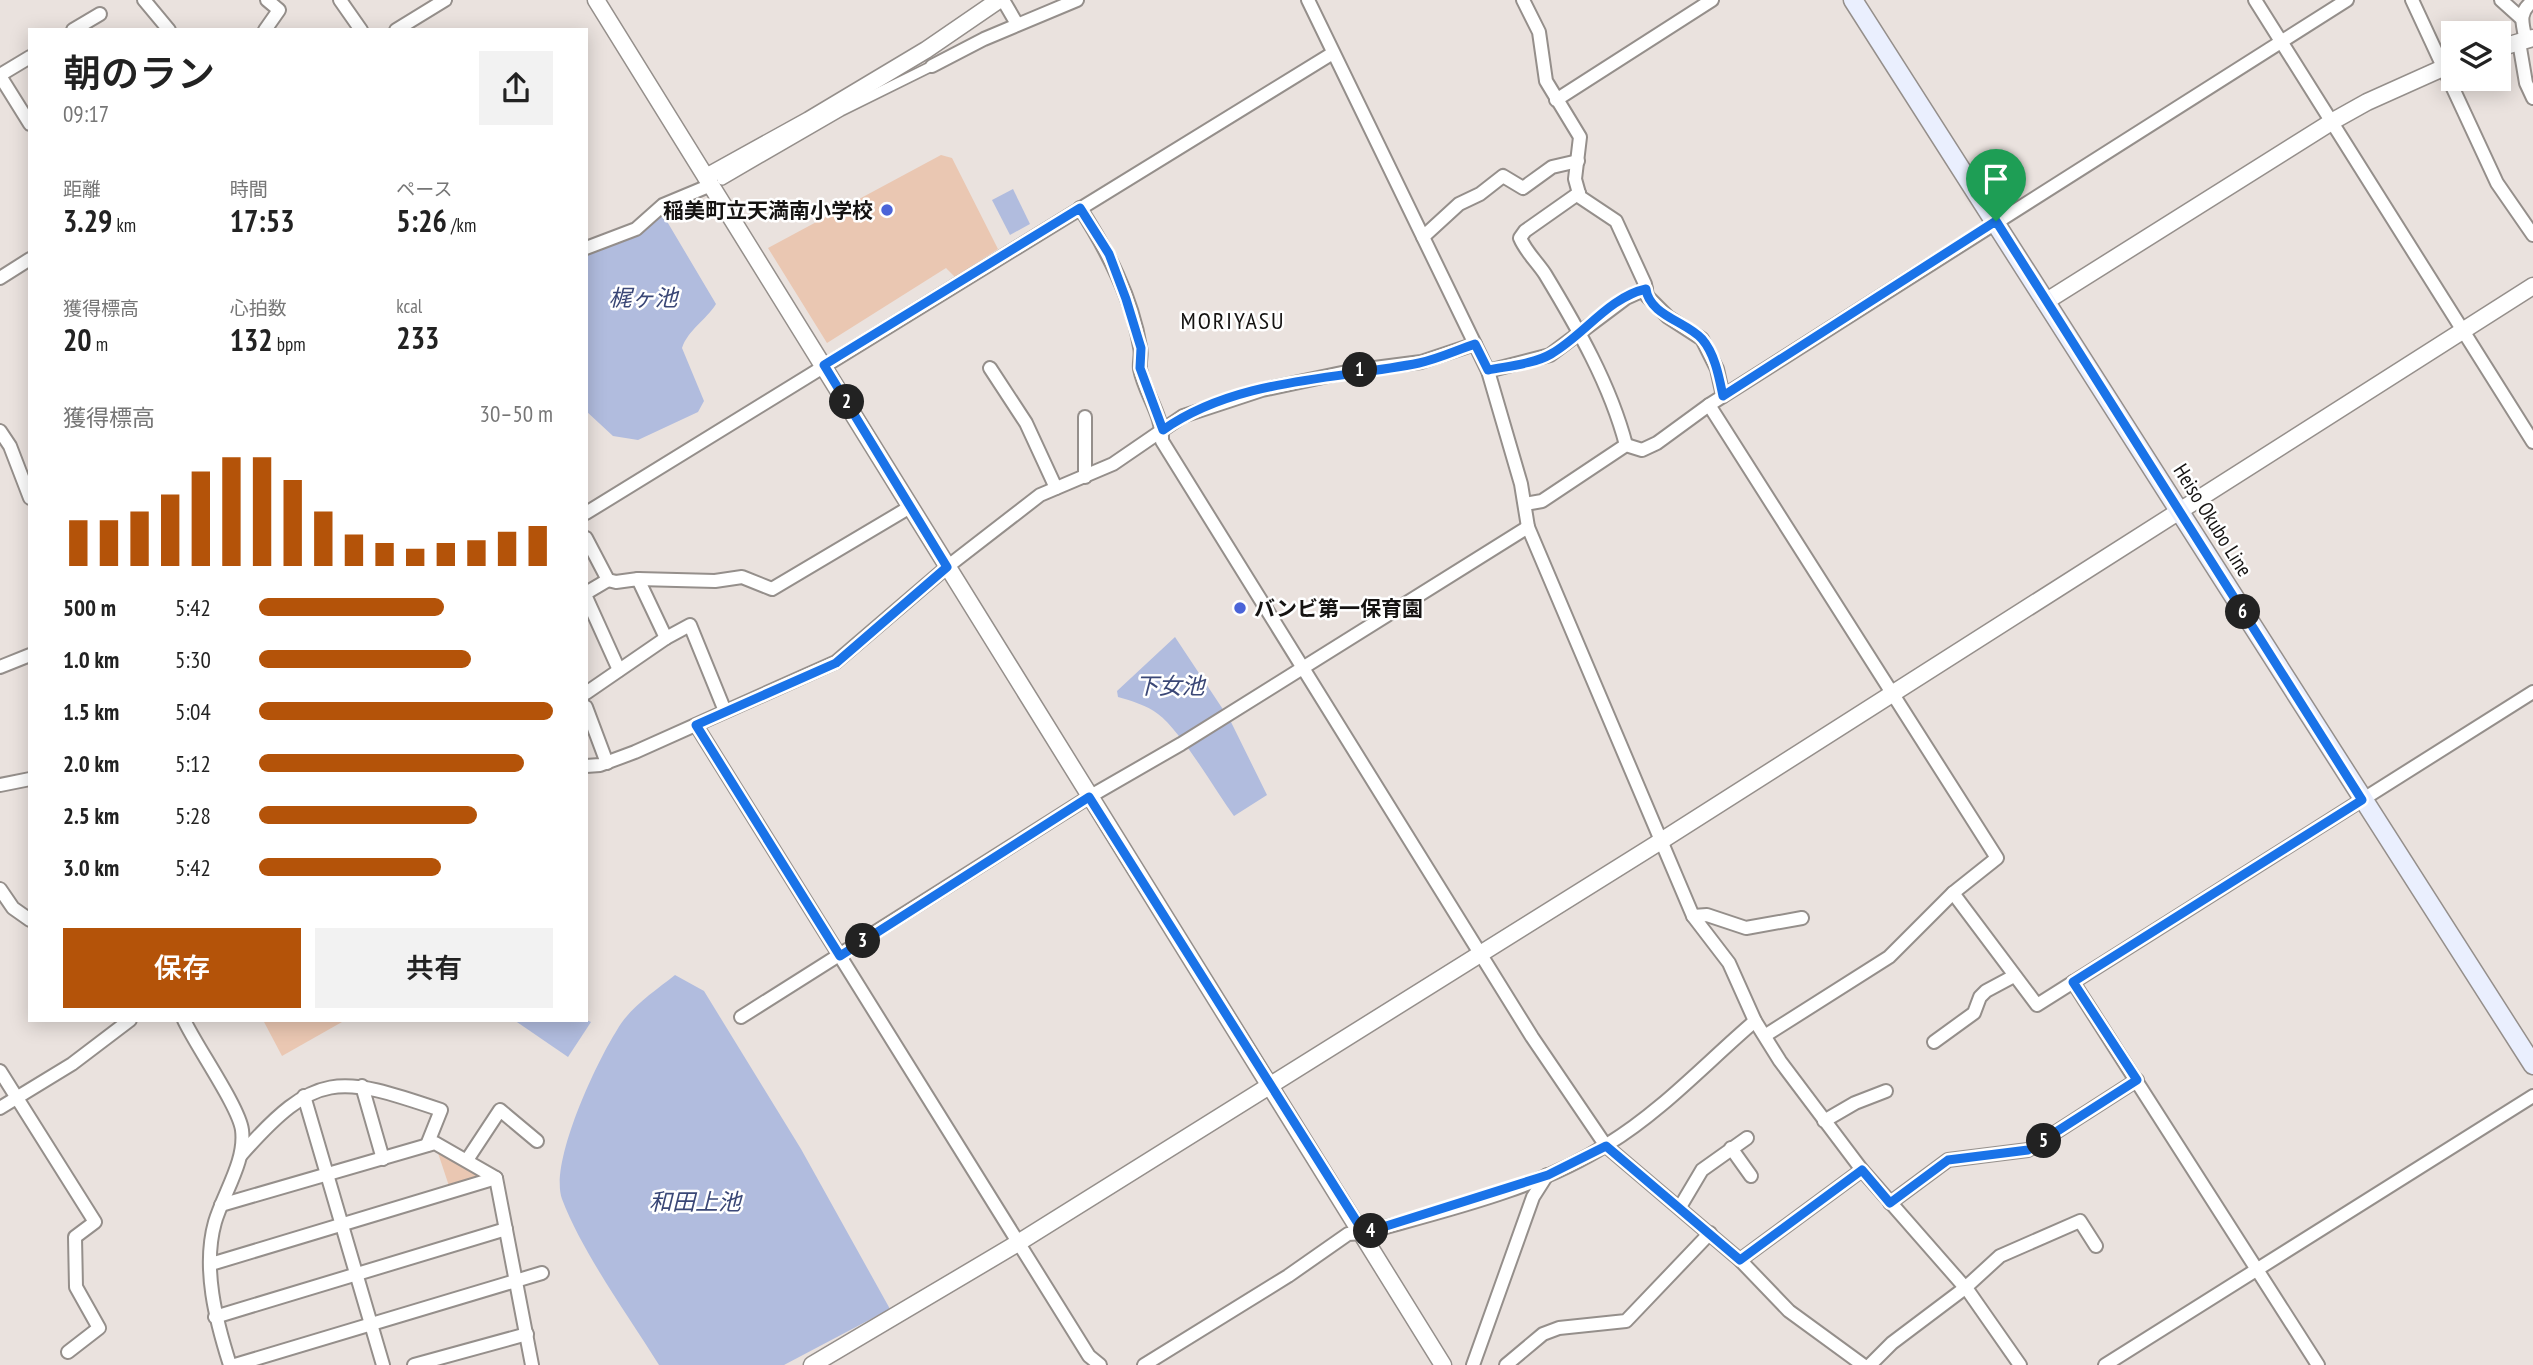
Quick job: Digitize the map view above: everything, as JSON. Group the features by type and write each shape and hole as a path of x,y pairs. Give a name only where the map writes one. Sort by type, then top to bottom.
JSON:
{"main road":[{"name":"Heiso Okubo Line","path":"1853,0 2533,1065"}],"street":[{"path":"266,28 279,10 267,0"},
{"path":"340,0 360,28"},
{"path":"400,28 445,0"},
{"path":"596,0 713,180 910,507 1364,1233 1443,1365"},
{"path":"713,180 926,50 1001,0 1017,24"},
{"path":"588,247 636,229 663,205 841,111 1017,24 1077,0"},
{"path":"1308,0 1488,370 1525,504 1528,527 1693,916 1729,963 1755,1021 1780,1061 1862,1170 1965,1288 2020,1365"},
{"path":"1523,0 1539,32 1546,81 1580,137 1575,179 1579,192 1597,211 1616,221 1647,296 1668,317 1702,339 1717,369 1723,396"},
{"path":"1556,100 1712,0"},
{"path":"2255,0 2533,442"},
{"path":"1626,445 1642,450 1657,443 1723,396 2347,0"},
{"path":"2412,0 2441,54"},
{"path":"2501,0 2521,18"},
{"path":"146,1 167,28"},
{"path":"2533,1 2525,6 2521,18 2526,40 2526,83 2533,97"},
{"path":"76,28 100,13"},
{"path":"588,512 1333,53"},
{"path":"28,58 0,75 28,121"},
{"path":"2045,302 2333,121 2441,68"},
{"path":"2458,91 2497,183 2533,234"},
{"path":"1423,237 1459,204 1480,194 1503,176 1523,188 1552,167 1578,161"},
{"path":"1579,192 1525,231 1520,238 1544,273 1614,405 1626,445"},
{"path":"1080,208 1109,254 1122,287 1141,348 1140,368 1163,430 1162,441 1481,952 1531,1037 1606,1146 1740,1260 1789,1311 1863,1365"},
{"path":"0,278 28,260"},
{"path":"812,1365 1018,1243 1661,841 2533,286"},
{"path":"1488,370 1550,355 1626,298 1646,289"},
{"path":"588,766 607,763 836,663 947,567 1040,495 1112,464 1183,416 1262,390 1351,371 1421,362 1475,344"},
{"path":"990,368 1026,423 1056,488"},
{"path":"1709,405 1997,858 1953,893 1889,957 1766,1035"},
{"path":"1085,417 1085,477"},
{"path":"0,431 10,446 28,493"},
{"path":"1525,504 1542,500 1626,445"},
{"path":"588,545 608,580 616,582 638,579 715,581 742,577 772,589 910,507"},
{"path":"741,1017 1089,797 1181,744 1528,527"},
{"path":"638,579 666,638"},
{"path":"588,594 608,580"},
{"path":"588,600 619,670"},
{"path":"588,692 666,638 690,625 725,711"},
{"path":"0,667 28,656"},
{"path":"1953,893 2037,1005 2533,692"},
{"path":"588,712 607,763"},
{"path":"696,725 1089,1356 1100,1365"},
{"path":"0,785 28,779"},
{"path":"0,889 13,908 28,919"},
{"path":"1693,916 1707,915 1746,928 1802,918"},
{"path":"1934,1042 1974,1013 1980,997 1986,991 2014,976"},
{"path":"2073,982 2318,1365"},
{"path":"1144,1365 1288,1276 1348,1234 1364,1233 1481,1199 1547,1175 1606,1146 1643,1120 1755,1021"},
{"path":"0,1108 72,1064 127,1022"},
{"path":"185,1022 236,1114 242,1129 241,1154"},
{"path":"0,1071 95,1222 75,1237 75,1269 76,1287 99,1328 68,1352"},
{"path":"1890,1203 1948,1160 2028,1150 2137,1080"},
{"path":"230,1365 215,1317 211,1264 214,1226 241,1154 271,1121 304,1096 319,1088 343,1085 362,1086 440,1110 427,1145"},
{"path":"362,1086 383,1159"},
{"path":"1824,1121 1855,1103 1886,1091"},
{"path":"304,1096 383,1365"},
{"path":"2105,1365 2533,1096"},
{"path":"467,1160 500,1110 537,1141"},
{"path":"1680,1207 1703,1170 1746,1138"},
{"path":"220,1205 435,1143 496,1178 532,1365"},
{"path":"1731,1148 1751,1176"},
{"path":"1740,1260 1862,1170"},
{"path":"1474,1365 1533,1197 1547,1175"},
{"path":"211,1264 496,1178"},
{"path":"1870,1365 1900,1336 1965,1288 2000,1256 2080,1221 2096,1245"},
{"path":"215,1317 506,1228"},
{"path":"1506,1365 1543,1334 1559,1328 1626,1321 1710,1233"},
{"path":"236,1365 371,1322 542,1273"},
{"path":"414,1365 527,1334"}],"shaded area":[{"path":"941,155 952,158 998,249 955,277 946,268 827,343 768,248"},
{"path":"264,1022 342,1022 282,1056"},
{"path":"435,1144 489,1172 451,1192"}],"water":[{"path":"1013,189 1030,224 1010,235 992,200"},
{"name":"梶ヶ池","path":"662,213 716,304 688,336 682,348 704,401 698,412 638,440 613,436 588,413 588,251"},
{"name":"下女池","path":"1175,637 1230,720 1267,795 1234,816 1167,722 1149,708 1118,697 1117,691"},
{"name":"和田上池","path":"675,975 704,991 801,1149 890,1309 784,1365 659,1365 594,1263 562,1199 562,1162 568,1138 598,1065 622,1022 643,1000"},
{"path":"517,1022 591,1022 568,1057"}],"place":[{"name":"稲美町立天満南小学校","path":"887,210"},
{"name":"バンビ第一保育園","path":"1240,608"}],"district":[{"name":"MORIYASU","path":"1233,320"}],"route":[{"path":"1080,208 1109,254 1126,299 1141,348 1140,368 1163,430 1183,416 1210,405 1262,390 1351,371 1421,362 1475,344 1488,370 1550,355 1626,298 1646,289 1647,296 1668,317 1702,339 1717,369 1723,396 1996,221 2362,800 2073,982 2137,1080 2028,1150 1969,1160 1948,1160 1890,1203 1862,1170 1740,1260 1606,1146 1548,1175 1521,1185 1364,1233 1089,797 840,956 696,725 756,696 836,663 947,567 824,365 1080,208"}]}
